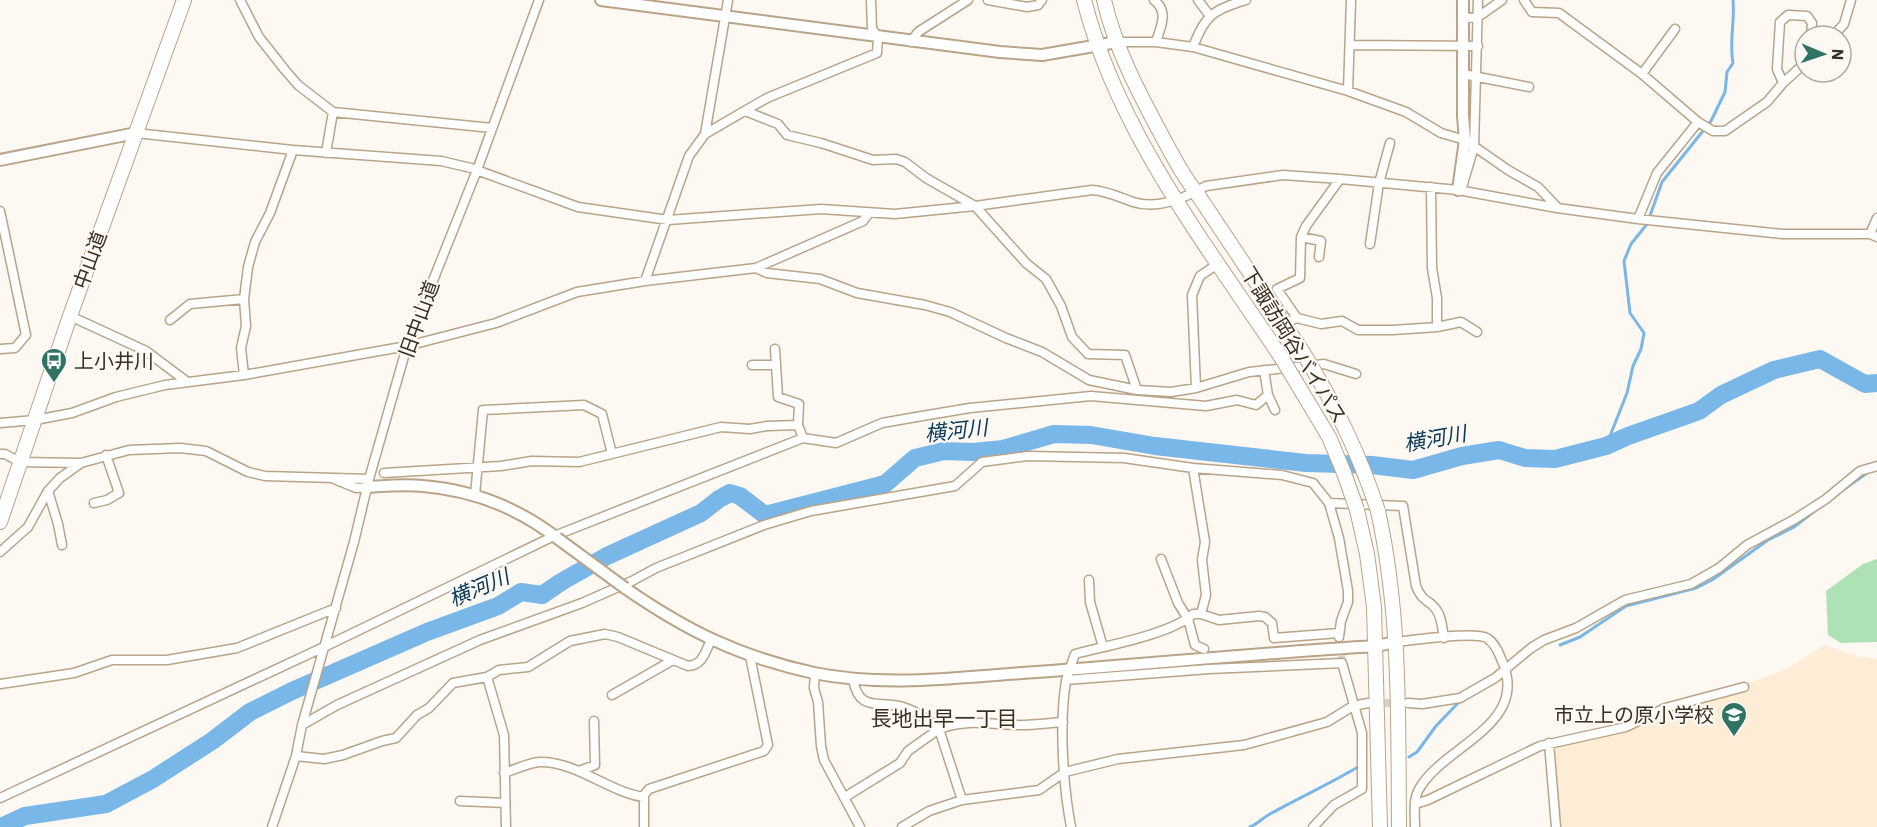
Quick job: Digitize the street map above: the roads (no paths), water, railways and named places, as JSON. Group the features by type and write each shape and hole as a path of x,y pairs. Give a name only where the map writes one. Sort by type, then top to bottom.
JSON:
{"highway":[{"name":"中山道","path":"0,522 70,316 184,0"},
{"name":"下諏訪岡谷バイパス","path":"1084,0 1097,46 1127,114 1176,200 1281,357 1329,437 1344,473 1357,510 1374,607 1380,827"},
{"name":"下諏訪岡谷バイパス","path":"1104,0 1139,93 1185,179 1290,321 1302,351 1347,429 1365,472 1378,511 1388,554 1396,642 1400,827"}],"street":[{"path":"240,0 259,37 298,85 333,112 492,129"},
{"name":"旧中山道","path":"296,756 303,723 407,346 477,170 539,0"},
{"path":"601,0 910,42 1042,55 1118,42 1156,42 1193,47 1348,91 1406,112 1441,133 1469,143 1538,187 1557,208"},
{"path":"705,134 728,0"},
{"path":"645,281 689,156 705,134 768,98 877,53 878,37 872,29 871,0"},
{"path":"910,42 918,32 968,0"},
{"path":"988,0 1027,7 1038,5 1041,0"},
{"path":"1154,0 1161,6 1164,14 1156,42"},
{"path":"1198,0 1210,16"},
{"path":"1193,47 1201,27 1210,16 1228,6 1246,0"},
{"path":"1348,91 1351,0"},
{"path":"1463,0 1462,74 1469,143"},
{"path":"1460,190 1469,143 1477,77 1478,0"},
{"path":"1463,18 1478,17 1502,0"},
{"path":"1524,0 1532,12 1559,13 1642,75 1698,122 1713,131 1725,131 1767,102 1793,74"},
{"path":"1844,24 1851,0"},
{"path":"1783,83 1777,69 1780,22 1788,15 1807,16 1812,24"},
{"path":"1642,75 1675,29"},
{"path":"1351,45 1478,46"},
{"path":"1462,74 1529,87"},
{"path":"745,111 778,124 788,135 873,160 896,159 905,162 926,178 975,206 1026,263 1046,279 1061,306 1072,337 1088,354 1125,356 1137,390"},
{"path":"326,153 333,112"},
{"path":"1638,219 1657,173 1698,122"},
{"path":"0,160 136,133 292,150 441,161 477,170 578,207 668,220 821,209 896,214 1092,190 1106,190 1146,205 1176,200 1206,186 1273,176 1340,179 1460,190 1557,208 1782,234 1874,236 1877,218"},
{"path":"1370,244 1379,183 1390,143"},
{"path":"244,375 241,348 246,326 244,299 248,267 255,242 270,213 292,150"},
{"path":"1340,179 1306,226 1301,237 1300,278 1277,290 1290,321 1321,324 1342,321 1358,330 1437,327 1461,322 1477,332"},
{"path":"1431,187 1432,268 1437,298 1437,327"},
{"path":"0,211 26,335 15,348 0,349"},
{"path":"0,423 72,413 116,397 186,381 244,375 407,346 496,323 577,292 645,281 756,268 863,221 868,213"},
{"path":"1301,237 1321,241 1319,257"},
{"path":"1196,388 1192,295 1200,276 1219,263"},
{"path":"756,268 767,273 820,279 857,293 925,305 950,312 1042,352 1089,380 1137,390 1171,392 1196,388 1249,372 1324,363 1356,374"},
{"path":"170,320 190,304 244,299"},
{"path":"70,316 146,351 186,381"},
{"path":"775,349 778,397 799,404 798,425 803,438"},
{"path":"752,365 776,365"},
{"path":"1264,370 1268,394 1275,410"},
{"path":"0,798 323,650 555,537 803,438 836,442 882,423 970,408 1091,396 1206,406 1238,400 1256,405 1268,394"},
{"path":"475,495 483,410 584,405 602,414 612,454"},
{"path":"384,473 477,468 532,461 579,462 721,428 750,429 798,425"},
{"path":"0,552 28,527 48,491 60,478 81,463 129,450 180,448 206,451 248,472 265,476 331,477 356,488 368,483 421,486 475,495 522,515 665,616 711,640 750,656 815,673 853,679 920,680 1342,661 1362,733 1362,789 1334,805 1313,827"},
{"path":"0,454 5,454 20,462 81,463"},
{"path":"94,503 107,500 118,493 106,455"},
{"path":"303,723 337,705 480,640 582,603 656,568 764,525 811,511 955,486 982,462 1028,456 1124,458 1193,468 1299,478 1313,483 1329,503 1339,538 1348,591 1348,602 1339,635 1274,638 1272,623 1265,617 1219,620 1193,614 1188,619 1163,630 1075,654 1068,675 1063,722 1065,772 1071,827"},
{"path":"1408,703 1422,704 1460,698 1474,692 1544,640 1576,628 1624,600 1691,584 1719,568 1747,545 1826,499 1860,471 1877,466"},
{"path":"1193,468 1205,542 1202,560 1206,595 1201,614"},
{"path":"48,491 62,545"},
{"path":"1329,503 1403,506 1416,586 1421,598 1435,608 1442,623 1444,638"},
{"path":"1161,560 1178,603 1188,619 1195,645 1204,649"},
{"path":"1089,580 1090,602 1103,646"},
{"path":"0,684 74,673 112,660 167,660 237,648 336,608"},
{"path":"272,827 296,756 324,759 396,738 417,715 429,708 453,683 487,677 499,670 528,667 570,641 605,634 618,637 688,666 695,666 700,662 711,640"},
{"path":"1068,675 1396,642 1471,636 1486,638 1497,648 1506,668 1509,680 1504,702 1489,724 1473,741 1431,772 1417,792 1415,827"},
{"path":"644,827 644,797 649,789 764,751 768,745 750,656"},
{"path":"612,695 673,660"},
{"path":"815,673 814,688 818,702 824,760 860,827"},
{"path":"487,677 504,735 506,827"},
{"path":"853,679 856,692 867,703 904,707 924,717 939,729 962,800"},
{"path":"1415,804 1549,743 1626,727 1665,708 1744,687"},
{"path":"902,827 929,811 962,800 1039,790 1065,772 1127,757 1244,745 1327,722 1353,706 1368,703"},
{"path":"579,771 595,765 594,721"},
{"path":"844,797 900,763 908,751 939,729 970,721 1019,725 1063,722"},
{"path":"1549,743 1556,827"},
{"path":"504,773 539,762 579,771 630,796 644,797"},
{"path":"460,801 505,803"}],"waterway":[{"path":"1606,446 1627,393 1644,333 1630,313 1624,261 1631,244 1647,224 1662,182 1711,121 1725,92 1727,72 1733,63 1733,0"},
{"name":"横河川","path":"1,827 25,816 106,804 153,779 212,741 250,712 292,691 427,632 498,606 521,592 542,595 607,556 701,513 730,493 740,496 765,515 885,484 915,458 944,451 973,452 1003,449 1054,434 1091,435 1155,446 1306,463 1372,465 1413,470 1462,456 1499,450 1525,458 1555,459 1606,446 1699,411 1721,395 1774,370 1820,359 1865,384 1877,383"},
{"path":"1843,490 1867,473"},
{"path":"1560,645 1580,637 1626,606 1696,588 1712,580 1768,540 1794,527 1816,510"},
{"path":"1409,757 1417,752 1436,726 1459,702"},
{"path":"1250,827 1358,767"}],"tunnel":[{"path":"1340,644 1342,658"},
{"path":"1373,703 1402,703"}],"place":[{"name":"上小井川","path":"54,384"},
{"name":"市立上の原小学校","path":"1734,738"}],"district":[{"name":"長地出早一丁目","path":"944,719"}]}
